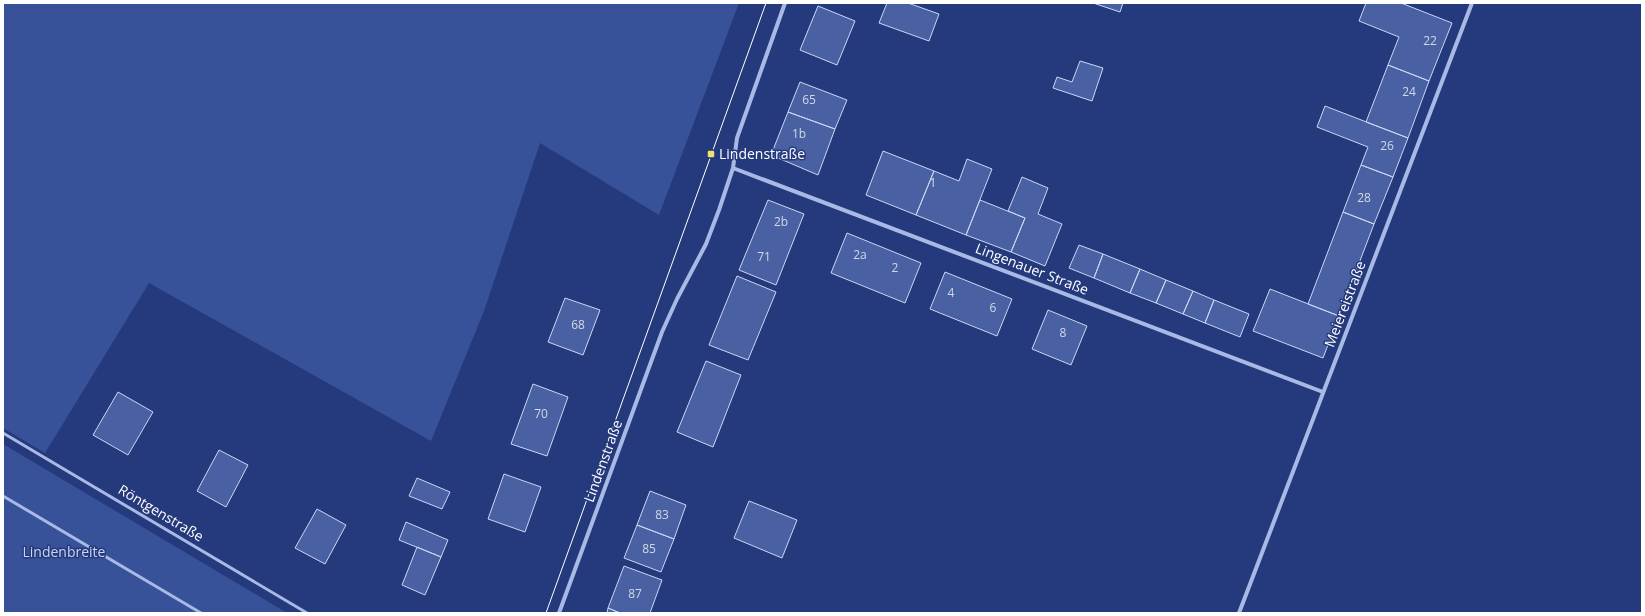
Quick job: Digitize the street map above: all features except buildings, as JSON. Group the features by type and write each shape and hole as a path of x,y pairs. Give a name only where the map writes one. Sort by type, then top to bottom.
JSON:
{"street":[{"name":"Lindenstraße","path":"559,613 662,332 677,299 706,244 733,168 737,138 785,3"},
{"name":"Meiereistraße","path":"1239,613 1472,3"},
{"name":"Lingenauer Straße","path":"733,168 1323,392"}],"lane":[{"name":"Röntgenstraße","path":"3,433 307,613"},
{"path":"3,496 201,613"}],"green space":[{"path":"3,3 739,3 659,215 540,143 484,311 431,441 149,283 45,453 3,428"},
{"name":"Lindenbreite","path":"3,444 287,613 3,613"}],"tram line":[{"path":"546,613 766,3"}],"place":[{"name":"Lindenstraße","path":"711,154"}]}
